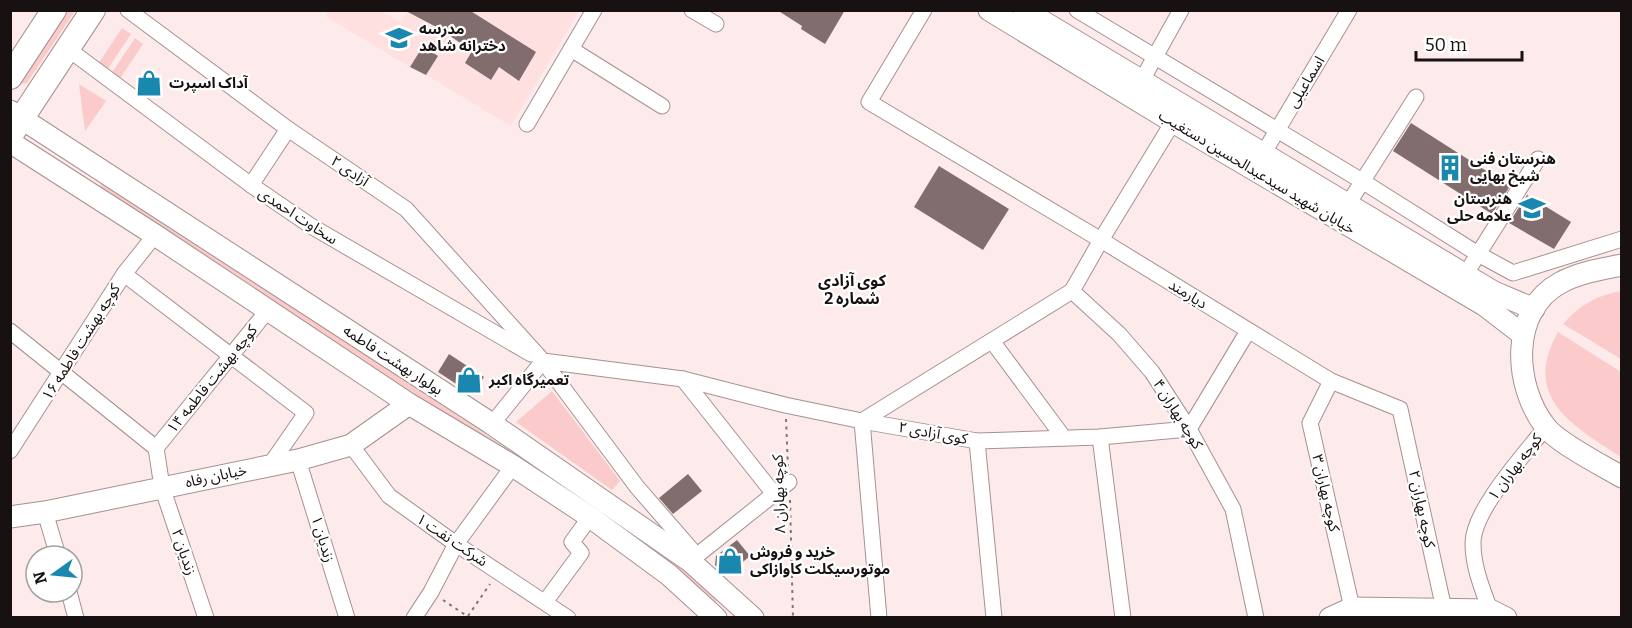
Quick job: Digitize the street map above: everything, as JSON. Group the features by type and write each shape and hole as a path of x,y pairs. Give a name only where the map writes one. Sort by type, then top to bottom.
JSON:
{"main road":[{"path":"10,77 54,10"},
{"path":"14,122 68,49 93,10"},
{"name":"خیابان شهید سیدعبدالحسین دستغیب","path":"989,10 1173,122 1484,305 1524,335"},
{"name":"خیابان شهید سیدعبدالحسین دستغیب","path":"1024,10 1465,275 1494,292 1534,309"},
{"name":"بولوار بهشت فاطمه","path":"14,122 492,424 694,559 747,616"},
{"name":"بولوار بهشت فاطمه","path":"10,142 155,235 409,404 513,466 590,517 669,575 716,618"},
{"path":"1622,265 1596,270 1560,283 1543,296 1527,322 1521,351 1526,392 1545,428 1568,445 1622,477"},
{"name":"خیابان رفاه","path":"10,517 45,512 298,460 351,445 409,404"},
{"path":"1330,618 1352,608 1444,609 1498,614"}],"street":[{"name":"آزادی ۲","path":"128,10 288,129 406,209 543,361 694,559"},
{"path":"527,124 594,10"},
{"path":"692,10 716,24"},
{"name":"دیارمند","path":"924,10 869,102 1101,240 1331,381 1400,409"},
{"path":"1077,10 1362,181 1478,254 1514,273 1622,239"},
{"path":"1142,80 1181,10"},
{"name":"اسماعیلی","path":"1263,153 1349,10"},
{"name":"سخاوت احمدی","path":"68,49 251,185 311,226 543,361"},
{"path":"571,49 662,106"},
{"path":"1348,204 1416,97"},
{"path":"879,618 862,421 1072,291 1173,122"},
{"path":"251,185 288,129"},
{"path":"1465,275 1538,159"},
{"name":"کوچه بهشت فاطمه ۱۶","path":"10,451 124,274 155,235"},
{"path":"124,274 306,413 270,465"},
{"name":"کوچه بهاران ۴","path":"1072,291 1119,334 1145,364 1189,429 1233,509 1256,618"},
{"name":"کوچه بهشت فاطمه ۱۴","path":"156,448 268,310"},
{"path":"10,331 156,448"},
{"path":"1189,429 1248,331"},
{"path":"992,341 1064,438"},
{"path":"492,424 543,361"},
{"name":"کوی آزادی ۲","path":"543,361 683,379 785,405 977,441 1100,437 1189,429"},
{"path":"683,379 774,494"},
{"name":"کوچه بهاران ۳","path":"1331,381 1310,423 1352,608"},
{"name":"کوچه بهاران ۲","path":"1400,409 1444,609"},
{"name":"کوچه بهاران ۱","path":"1498,614 1475,567 1473,541 1484,508 1545,428"},
{"path":"1100,437 1123,618"},
{"path":"977,441 994,618"},
{"name":"شرکت نفت ۱","path":"351,445 388,496 568,618"},
{"name":"زندیان ۲","path":"156,448 162,487 206,618"},
{"name":"زندیان ۱","path":"298,460 347,618"},
{"path":"414,618 431,592 456,544 513,466"},
{"path":"694,559 789,482"},
{"path":"45,512 54,544"},
{"path":"545,602 581,552 572,542 590,517"}],"path":[{"name":"کوچه بهاران ۸","path":"785,405 793,618"},
{"path":"431,592 469,617 498,571"}],"shaded area":[{"path":"64,11 75,11 27,83 22,84 20,82"},
{"path":"328,11 381,11 400,22 407,12 439,30 451,11 455,11 443,31 472,51 491,80 499,67 469,11 579,11 511,126 426,75 438,56 422,47 410,67 325,16"},
{"path":"122,28 131,34 105,73 96,67"},
{"path":"135,38 143,44 117,83 109,77"},
{"path":"79,84 106,101 85,131"},
{"path":"101,183 544,473 680,566 717,600 716,602 678,571 105,192 100,186"},
{"path":"1622,291 1621,359 1563,324 1589,302 1604,295"},
{"path":"1558,332 1621,372 1621,457 1570,421 1558,408 1549,392 1545,375 1548,355"},
{"path":"552,391 620,481 612,490 516,422"}],"building":[{"path":"404,10 469,10 536,52 519,81 499,67 491,80 465,63 472,51 440,29"},
{"path":"777,10 845,10 825,44"},
{"path":"423,46 438,56 426,75 410,67"},
{"name":"هنرستان فنی شیخ بهایی","path":"1411,123 1510,186 1492,214 1393,151"},
{"path":"939,166 1009,209 983,250 914,207"},
{"name":"هنرستان علامه حلی","path":"1527,195 1571,222 1554,249 1509,223"},
{"path":"449,354 484,377 473,395 438,372"},
{"path":"688,474 702,491 673,514 659,498"},
{"name":"خرید و فروش موتورسیکلت کاوازاکی","path":"737,540 750,556 726,576 715,565 716,556"}],"place":[{"name":"مدرسه دخترانه شاهد","path":"399,38"},
{"name":"آداک اسپرت","path":"149,83"},
{"name":"هنرستان فنی شیخ بهایی","path":"1450,168"},
{"name":"هنرستان علامه حلی","path":"1532,208"},
{"name":"تعمیرگاه اکبر","path":"469,380"},
{"name":"خرید و فروش موتورسیکلت کاوازاکی","path":"730,561"}],"district":[{"name":"کوی آزادی شماره 2","path":"852,289"}]}
